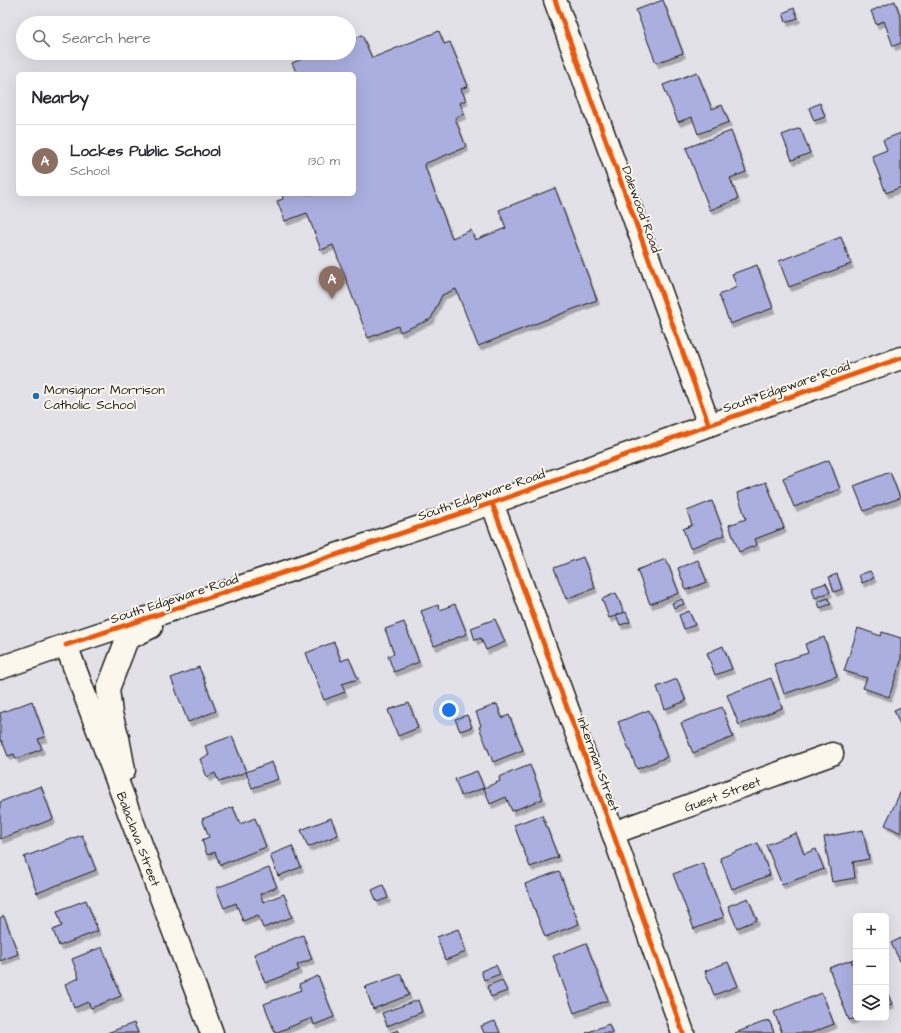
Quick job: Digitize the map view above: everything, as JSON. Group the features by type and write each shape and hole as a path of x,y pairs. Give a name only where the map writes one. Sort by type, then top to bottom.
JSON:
{"street":[{"name":"Dalewood Road","path":"555,0 709,425"},
{"name":"South Edgeware Road","path":"0,668 492,503 901,358"},
{"name":"Inkerman Street","path":"492,503 613,833 683,1033"},
{"path":"140,842 118,738 111,714 108,690 127,639 206,599"},
{"name":"Balaclava Street","path":"66,645 212,1033"},
{"name":"Guest Street","path":"613,833 832,754"}],"building":[{"path":"663,0 683,53 656,63 636,10"},
{"path":"895,1 901,18 901,43 893,46 884,21 876,24 871,11"},
{"path":"794,8 798,18 786,22 783,13"},
{"path":"439,31 444,44 450,42 468,86 461,89 466,100 460,103 464,114 455,118 466,147 424,164 452,238 471,230 475,240 506,228 499,210 555,188 597,300 478,346 456,289 442,295 431,319 400,332 398,326 368,338 333,245 321,250 307,213 285,221 277,201 283,199 282,196 356,196 356,72 296,72 292,63 300,60 356,60 356,38 362,35 372,58"},
{"path":"697,72 712,109 722,105 729,122 698,134 692,117 678,122 663,85"},
{"path":"820,103 825,117 814,121 809,108"},
{"path":"800,128 810,153 792,160 782,135"},
{"path":"731,131 746,172 730,178 738,199 710,210 686,148"},
{"path":"901,133 901,187 886,193 872,156 887,150 883,140"},
{"path":"841,237 851,264 789,287 779,261"},
{"path":"757,265 773,308 730,324 719,295 737,287 732,274"},
{"path":"829,460 840,489 794,507 783,478"},
{"path":"890,472 900,498 864,511 854,486"},
{"path":"766,482 784,528 755,539 757,545 739,552 729,525 746,519 737,493"},
{"path":"712,501 725,535 690,548 683,529 692,525 687,511"},
{"path":"583,557 595,588 566,599 554,568"},
{"path":"666,559 679,593 650,604 637,570"},
{"path":"698,560 707,582 686,590 678,568"},
{"path":"870,571 874,578 862,583 859,575"},
{"path":"837,574 842,589 834,592 829,577"},
{"path":"826,583 830,592 815,598 812,588"},
{"path":"616,593 624,613 609,618 602,599"},
{"path":"828,598 831,604 820,608 818,602"},
{"path":"682,599 684,604 674,608 672,603"},
{"path":"455,604 467,634 434,646 421,611 438,605 440,610"},
{"path":"689,611 695,625 684,629 679,615"},
{"path":"626,612 630,622 620,625 616,615"},
{"path":"495,619 505,642 486,650 481,638 475,640 471,628"},
{"path":"404,622 419,662 394,672 388,656 394,654 385,629"},
{"path":"858,628 881,636 882,632 901,638 901,661 889,697 863,688 867,678 844,671"},
{"path":"824,637 837,676 784,694 774,664 808,653 805,644"},
{"path":"334,642 341,661 349,658 358,679 342,684 345,692 324,700 306,653"},
{"path":"723,646 732,669 715,675 707,653"},
{"path":"199,667 216,711 188,722 171,678"},
{"path":"771,678 782,708 739,725 727,695"},
{"path":"677,679 686,701 665,709 657,687"},
{"path":"32,701 45,737 38,739 42,749 16,759 14,754 8,756 2,741 0,741 0,713"},
{"path":"409,703 418,728 398,736 388,710"},
{"path":"497,704 502,718 509,715 523,750 493,762 479,727 481,726 476,712"},
{"path":"722,707 733,737 693,753 681,723"},
{"path":"901,707 901,727 894,710"},
{"path":"649,710 667,757 637,769 618,722"},
{"path":"467,715 472,727 460,731 455,719"},
{"path":"232,736 246,772 219,782 215,773 207,777 200,759 209,755 205,746"},
{"path":"272,762 278,779 252,788 246,772"},
{"path":"530,765 543,799 512,811 506,797 490,804 484,788 500,781 499,777"},
{"path":"477,771 484,788 461,796 455,779"},
{"path":"41,786 53,819 0,839 0,802"},
{"path":"901,791 901,833 885,825"},
{"path":"233,807 240,824 255,818 266,847 220,865 215,852 207,855 202,840 209,837 202,819"},
{"path":"542,815 558,857 530,867 514,825"},
{"path":"331,818 338,835 308,847 301,830"},
{"path":"863,830 869,859 853,862 855,878 832,882 824,837"},
{"path":"796,833 804,854 816,849 824,869 782,885 766,845"},
{"path":"82,835 96,870 37,893 24,857"},
{"path":"758,843 770,875 732,889 720,858"},
{"path":"292,846 301,867 278,876 270,855"},
{"path":"703,863 724,917 694,929 673,874"},
{"path":"269,868 277,887 260,894 263,902 284,894 292,917 263,928 258,915 243,921 236,903 224,908 216,888"},
{"path":"559,871 579,924 545,937 525,884"},
{"path":"383,885 388,898 377,902 372,890"},
{"path":"748,898 757,920 737,928 728,906"},
{"path":"86,900 98,931 59,946 53,930 62,926 57,911"},
{"path":"4,916 18,954 0,961 0,918"},
{"path":"458,929 466,952 445,960 437,937"},
{"path":"303,935 312,959 297,965 299,970 265,983 254,954"},
{"path":"901,938 901,963 891,943"},
{"path":"586,943 608,1000 574,1013 553,956"},
{"path":"102,947 121,996 91,1008 88,1002 74,1008 65,984 79,978 72,959"},
{"path":"851,960 853,966 853,1019 849,1020 829,968"},
{"path":"728,962 738,986 714,995 705,971"},
{"path":"496,965 500,974 484,980 481,971"},
{"path":"401,974 409,995 373,1009 365,987"},
{"path":"318,976 334,1017 314,1025 312,1018 275,1033 264,1004 301,990 299,984"},
{"path":"502,980 507,991 491,997 487,986"},
{"path":"822,993 834,1024 811,1033 782,1033 774,1012"},
{"path":"889,997 892,1004 889,1005"},
{"path":"418,1000 422,1012 387,1026 382,1013"},
{"path":"769,1020 774,1033 735,1033"},
{"path":"495,1021 500,1033 484,1033 481,1026"},
{"path":"134,1023 138,1033 107,1033"},
{"path":"609,1024 612,1033 586,1033"},
{"path":"398,1030 400,1033 390,1033"}],"cycle path":[{"path":"555,0 709,425"},
{"path":"66,645 492,503 901,358"},
{"path":"492,503 613,833 683,1033"}],"place":[{"name":"Lockes Public School","path":"332,299"},
{"name":"Monsignor Morrison Catholic School","path":"36,396"}]}
